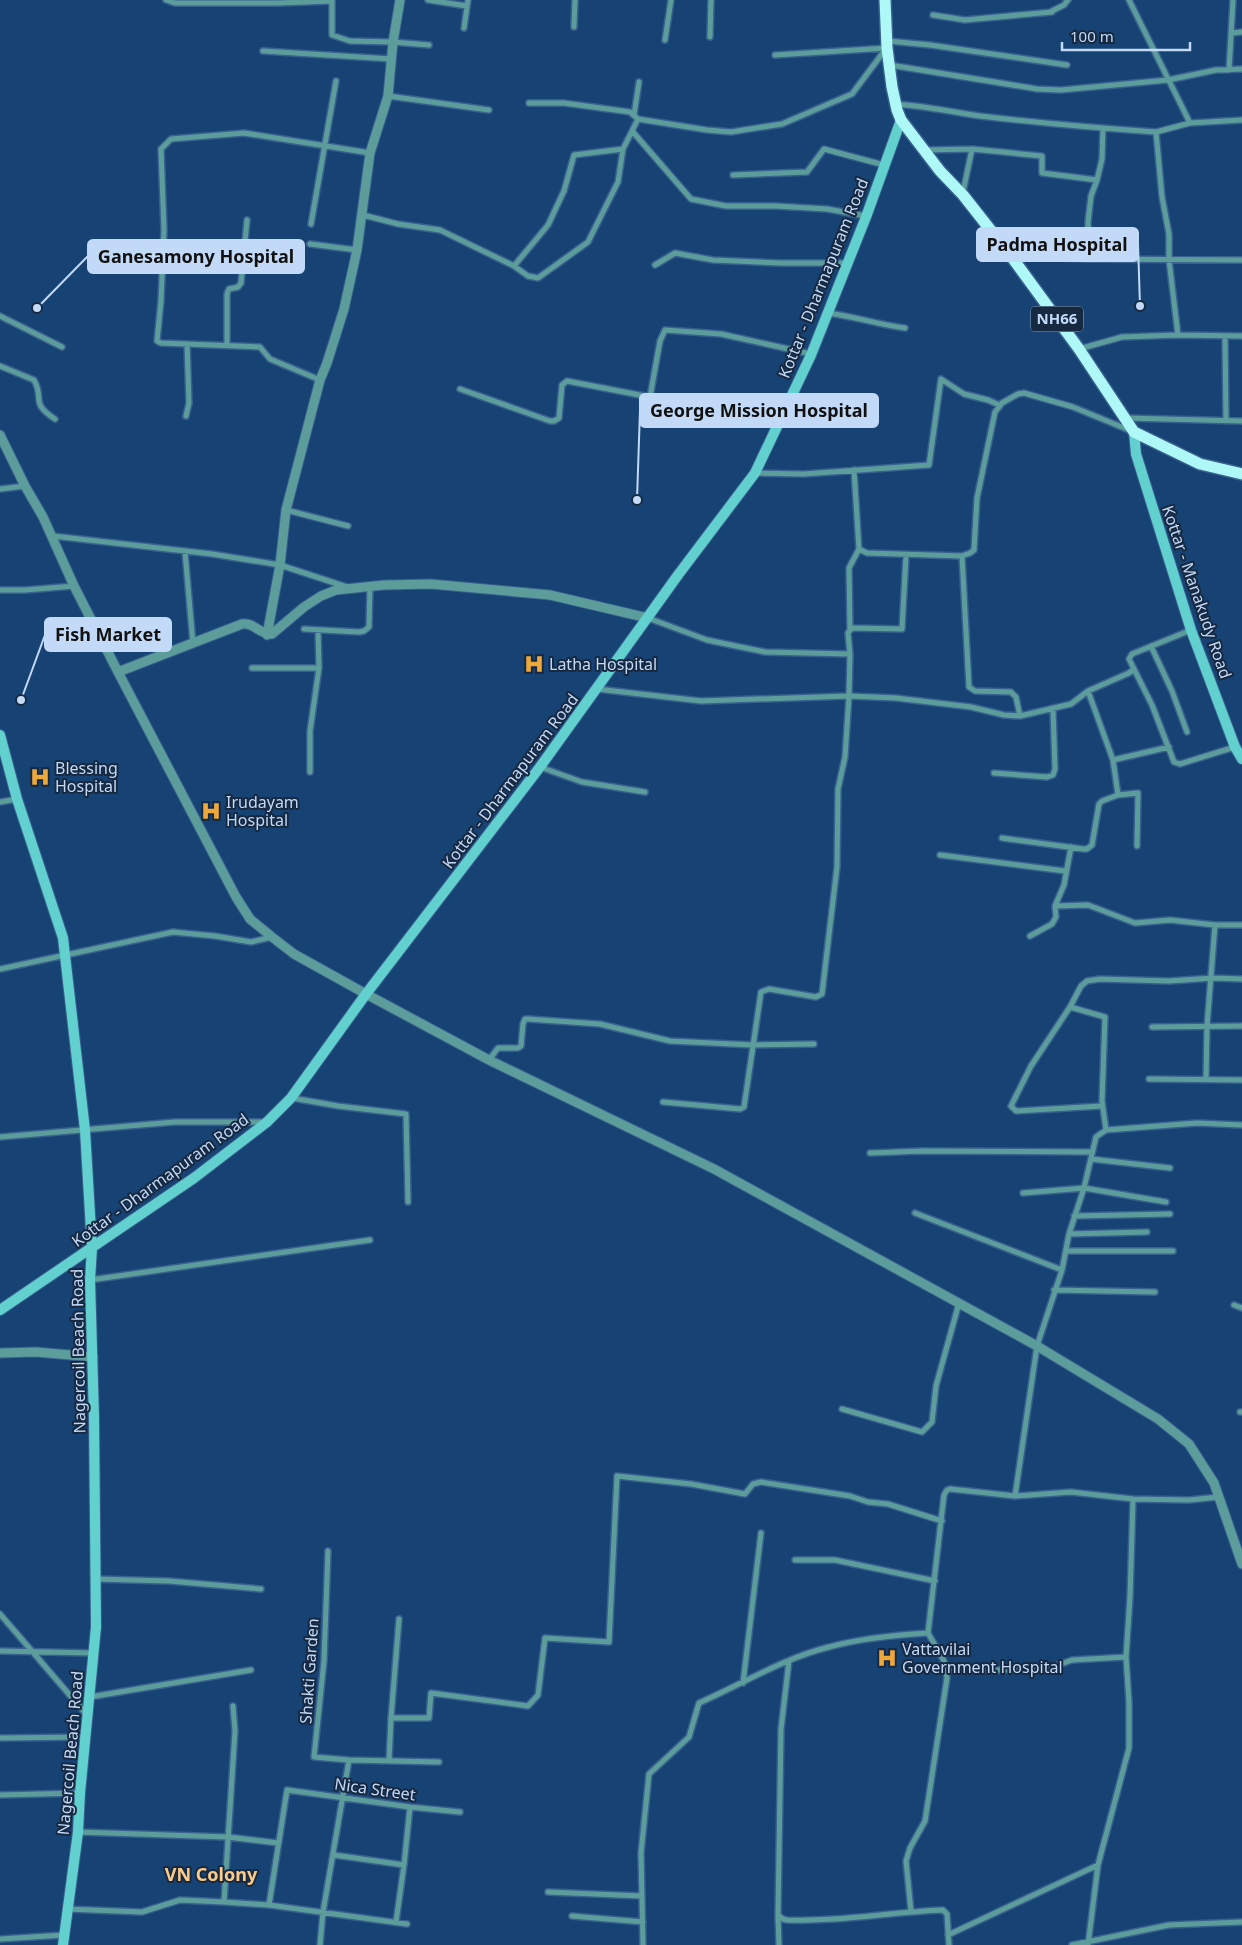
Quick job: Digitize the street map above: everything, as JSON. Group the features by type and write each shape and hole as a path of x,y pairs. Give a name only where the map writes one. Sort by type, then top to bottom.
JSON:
{"highway":[{"name":"NH66","path":"885,0 887,44 895,104 901,120 940,171 963,195 1012,256 1079,349 1134,432"},
{"path":"1134,432 1200,464 1242,474"}],"main road":[{"name":"Kottar - Dharmapuram Road","path":"0,1310 194,1178 267,1122 292,1098 366,994 540,767 678,575 755,473 811,355 866,217 901,120"},
{"name":"Kottar - Manakudy Road","path":"1134,432 1136,454 1191,630 1235,747 1242,758"},
{"name":"Nagercoil Beach Road","path":"0,735 17,799 63,938 85,1130 92,1248 90,1280 93,1357 96,1627 78,1832 64,1940"}],"street":[{"path":"166,0 175,3 277,3 332,0 332,35 350,41 429,45"},
{"path":"267,635 280,565 286,510 320,380 344,309 357,250 370,153 388,96 393,42 400,0"},
{"path":"428,0 467,6"},
{"path":"464,28 468,0"},
{"path":"574,27 575,0"},
{"path":"665,40 671,0"},
{"path":"710,37 712,0"},
{"path":"1032,16 1052,12 1068,0"},
{"path":"1129,0 1190,123"},
{"path":"1230,70 1233,0"},
{"path":"933,15 965,20 1052,12"},
{"path":"1232,33 1242,32"},
{"path":"529,104 564,103 630,112 636,117 707,130 731,132 782,124 852,94 887,44"},
{"path":"775,55 887,44 930,45 1067,65"},
{"path":"263,51 391,59"},
{"path":"890,65 1037,89 1061,90 1168,80 1216,70 1242,69"},
{"path":"311,224 336,81"},
{"path":"363,216 440,230 514,266 528,276 538,278 588,242 618,182 623,149 633,132 639,82"},
{"path":"388,96 489,110"},
{"path":"895,104 931,107 978,116 1156,132 1190,123 1242,120"},
{"path":"1089,259 1088,222 1090,196 1098,180 1102,159 1103,128"},
{"path":"633,132 691,199 726,206 810,208 866,217"},
{"path":"1156,132 1162,197 1169,234 1169,260 1178,335"},
{"path":"320,380 270,359 260,347 161,343 157,341 164,230 161,149 171,139 244,133 370,153"},
{"path":"514,266 548,225 564,191 574,154 623,149"},
{"path":"732,175 807,172 824,149 884,165"},
{"path":"924,150 972,149 1042,156 1042,173 1098,180"},
{"path":"963,195 972,149"},
{"path":"226,345 227,294 229,289 238,287 241,283 247,220"},
{"path":"310,244 357,250"},
{"path":"655,265 675,253 713,260 780,263 848,262"},
{"path":"1012,256 1089,259 1242,260"},
{"path":"827,312 887,326 905,328"},
{"path":"0,316 62,347"},
{"path":"650,397 660,341 665,330 720,334 811,355"},
{"path":"1079,349 1122,337 1178,335 1242,336"},
{"path":"1225,336 1226,421"},
{"path":"186,416 189,403 187,344"},
{"path":"0,366 34,380 40,406 55,419"},
{"path":"755,473 804,474 929,465 941,378 968,395 999,405"},
{"path":"460,389 554,421 559,416 562,385 566,381 780,418"},
{"path":"859,549 867,553 906,556 962,556 974,550 977,498 995,412 999,405 1018,394 1028,394 1073,408 1134,432"},
{"path":"1126,418 1242,421"},
{"path":"0,435 25,486 53,536 74,586 118,672 236,898 250,918 294,954 366,994 490,1060 714,1169 959,1302 1139,1406 1174,1430 1189,1444 1199,1458 1214,1483 1242,1564"},
{"path":"663,1102 738,1109 744,1107 760,992 769,989 816,997 822,994 837,867 838,789 845,757 849,696 849,568 859,549 854,470"},
{"path":"0,489 25,486"},
{"path":"286,510 348,526"},
{"path":"53,536 212,554 280,565 350,588"},
{"path":"185,552 193,644"},
{"path":"850,630 856,628 902,628 906,556"},
{"path":"962,556 969,687 975,691 1011,692 1016,697 1020,716"},
{"path":"118,672 248,623 267,635 272,634 304,607 321,596 336,590 370,586 431,584 550,595 648,618 707,640 765,652 850,654"},
{"path":"0,590 74,586"},
{"path":"304,628 359,632 368,629 370,586"},
{"path":"310,772 310,731 319,668 318,630"},
{"path":"1191,630 1130,656 1129,662 1152,705 1174,762 1180,764 1235,747"},
{"path":"1151,646 1172,692 1187,732"},
{"path":"252,668 319,668"},
{"path":"597,689 701,701 849,696 896,698 971,707 1004,715 1020,716 1071,704 1088,691 1134,669"},
{"path":"1088,691 1113,760 1118,795"},
{"path":"994,773 1047,777 1053,775 1055,769 1054,709"},
{"path":"1113,760 1169,747"},
{"path":"540,767 582,782 645,792"},
{"path":"1002,838 1087,849 1090,848 1099,804 1118,795 1138,793 1137,846"},
{"path":"0,802 17,799"},
{"path":"1030,936 1052,924 1056,917 1055,906 1064,885 1065,871 1071,847"},
{"path":"940,855 1065,871"},
{"path":"1055,906 1088,905 1135,923 1170,920 1215,926 1242,925"},
{"path":"1206,1079 1215,926"},
{"path":"0,969 173,932 251,942 272,937"},
{"path":"1102,1106 1016,1111 1012,1108 1011,1104 1031,1066 1070,1007 1081,986 1087,982 1100,979 1170,981 1212,978 1242,979"},
{"path":"1070,1007 1105,1016 1102,1106 1106,1130"},
{"path":"490,1060 498,1048 518,1048 521,1046 525,1019 600,1024 670,1041 753,1045 814,1044"},
{"path":"1152,1027 1242,1026"},
{"path":"1149,1080 1242,1080"},
{"path":"292,1098 338,1106 406,1114 408,1202"},
{"path":"0,1138 175,1122 267,1122"},
{"path":"1015,1496 1037,1346 1062,1270 1069,1234 1084,1188 1096,1137 1106,1130 1197,1123 1242,1125"},
{"path":"870,1153 922,1151 1092,1152"},
{"path":"1091,1159 1170,1168"},
{"path":"1024,1193 1084,1188 1166,1202"},
{"path":"915,1213 1062,1270"},
{"path":"1074,1216 1170,1214"},
{"path":"1069,1234 1147,1232"},
{"path":"90,1280 370,1240"},
{"path":"1066,1251 1172,1251"},
{"path":"1054,1290 1155,1292"},
{"path":"842,1409 922,1432 932,1422 936,1386 959,1302"},
{"path":"1234,1305 1242,1308"},
{"path":"0,1353 36,1352 93,1357"},
{"path":"391,1718 429,1718 430,1694 528,1706 538,1696 545,1638 608,1642 617,1476 690,1484 745,1494 753,1484 761,1482 888,1504 942,1521"},
{"path":"911,1911 906,1861 910,1848 925,1821 947,1683 947,1670 944,1661 928,1633 944,1494 947,1490 1015,1496 1071,1492 1133,1499 1189,1500 1219,1497"},
{"path":"1088,1943 1098,1865 1129,1748 1129,1702 1126,1657 1133,1499"},
{"path":"743,1683 760,1533"},
{"name":"Shakti Garden","path":"328,1551 324,1661 314,1757 349,1760"},
{"path":"795,1560 835,1560 935,1581"},
{"path":"96,1578 169,1581 261,1589"},
{"path":"0,1614 88,1717"},
{"path":"389,1761 399,1619"},
{"path":"643,1945 641,1853 649,1774 689,1737 699,1702 789,1661 828,1647 878,1636 928,1633"},
{"path":"0,1651 94,1653"},
{"path":"947,1670 1045,1670 1072,1660 1126,1657"},
{"path":"779,1945 781,1729 789,1661"},
{"path":"90,1697 251,1670"},
{"path":"224,1902 235,1731 233,1706"},
{"path":"0,1738 86,1737"},
{"path":"320,1945 349,1760 439,1762"},
{"name":"Nica Street","path":"278,1843 287,1790 410,1808 460,1812"},
{"path":"0,1795 80,1794"},
{"path":"396,1922 410,1808"},
{"path":"78,1832 228,1837 278,1843 270,1905"},
{"path":"334,1855 404,1865"},
{"path":"948,1935 1098,1865"},
{"path":"548,1892 642,1896"},
{"path":"67,1909 142,1912 180,1900 270,1905 407,1924"},
{"path":"778,1915 782,1919 787,1920 841,1920 911,1911 946,1911 949,1945"},
{"path":"572,1916 643,1922"},
{"path":"1072,1945 1170,1924 1242,1922"},
{"path":"0,1939 64,1940"}],"place":[{"name":"Padma Hospital","path":"1140,306"},
{"name":"Ganesamony Hospital","path":"37,308"},
{"name":"George Mission Hospital","path":"637,500"},
{"name":"Latha Hospital","path":"534,664"},
{"name":"Fish Market","path":"21,700"},
{"name":"Blessing Hospital","path":"40,777"},
{"name":"Irudayam Hospital","path":"211,811"},
{"name":"Vattavilai Government Hospital","path":"887,1658"}],"district":[{"name":"VN Colony","path":"211,1875"}]}
